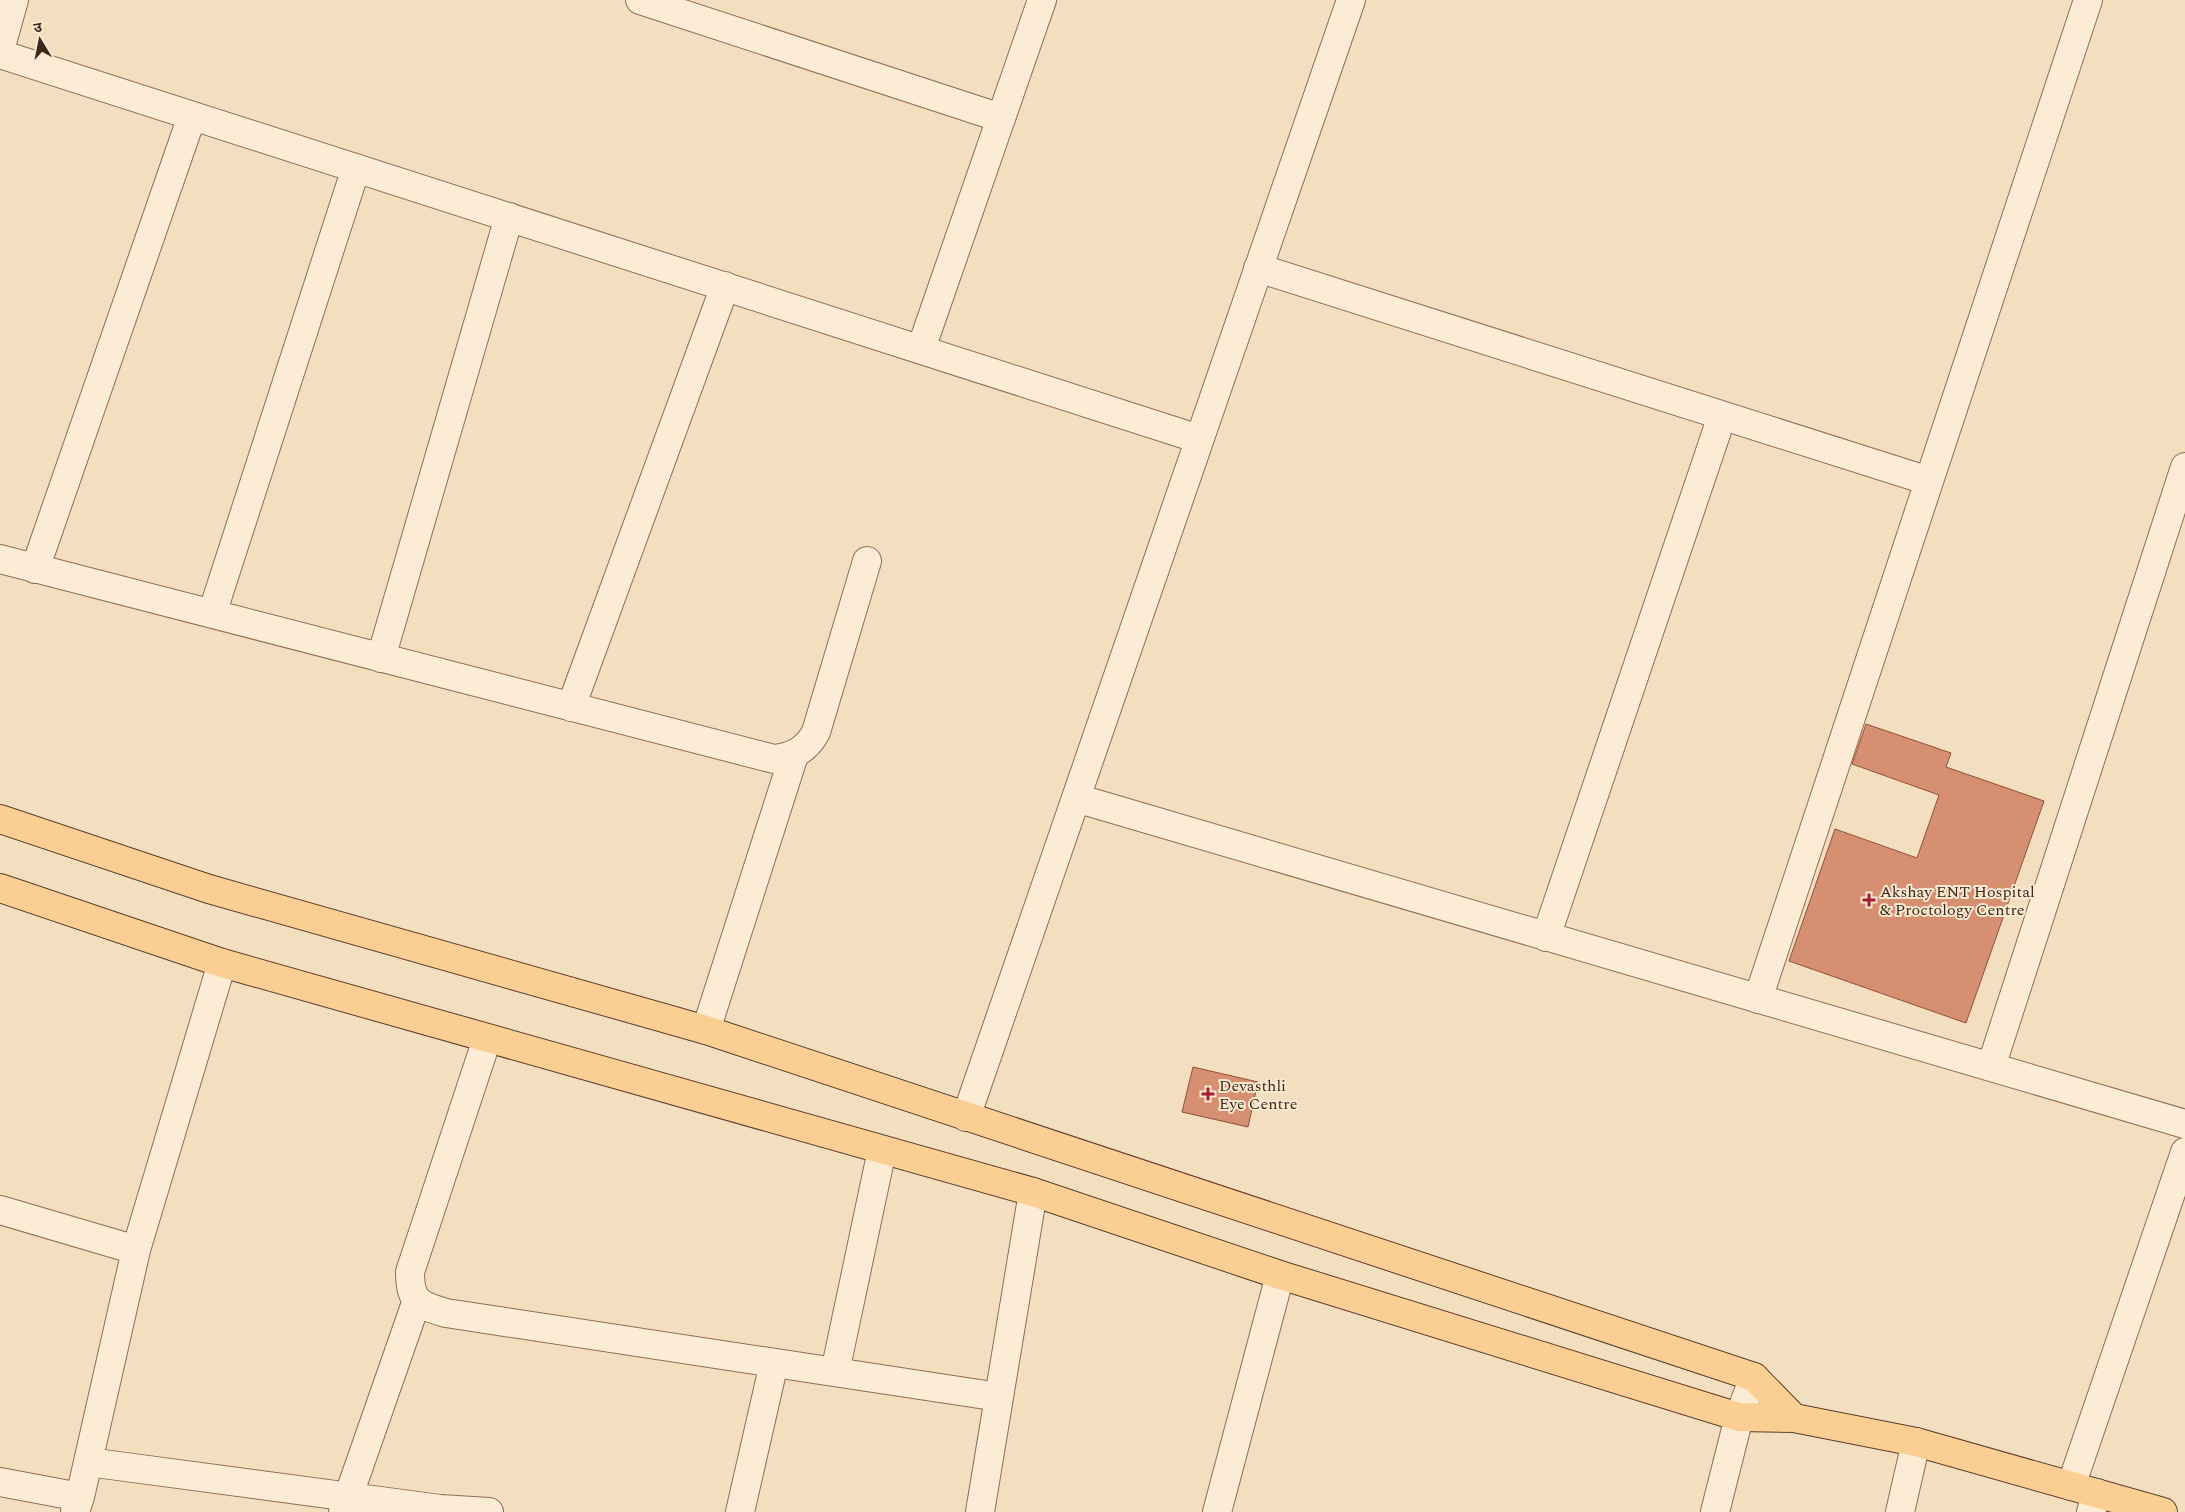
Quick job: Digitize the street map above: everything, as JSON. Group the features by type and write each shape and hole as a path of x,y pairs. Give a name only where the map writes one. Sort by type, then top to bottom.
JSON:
{"main road":[{"path":"0,818 209,889 706,1030 1754,1377 1794,1418"},
{"path":"0,888 222,963 1033,1192 1280,1274 1738,1417 1794,1418 1916,1442 2071,1486 2094,1503 2163,1512"}],"street":[{"path":"0,50 14,0"},
{"path":"640,0 1001,118"},
{"path":"921,349 1042,0"},
{"path":"966,1117 1351,0"},
{"path":"1758,999 2088,0"},
{"path":"0,54 1199,439"},
{"path":"35,568 192,116"},
{"path":"212,614 356,168"},
{"path":"381,658 509,217"},
{"path":"1258,268 1929,481"},
{"path":"571,707 725,286"},
{"path":"1546,937 1722,416"},
{"path":"1991,1067 2185,467"},
{"path":"0,560 769,758 787,758 810,742 816,732 867,561"},
{"path":"706,1030 794,754"},
{"path":"1076,798 2185,1124"},
{"path":"0,1482 78,1505 136,1250 222,963"},
{"path":"487,1038 410,1272 410,1288 417,1300 426,1307 446,1313 999,1397"},
{"path":"835,1372 882,1150"},
{"path":"2071,1486 2185,1152"},
{"path":"980,1512 1033,1192"},
{"path":"0,1210 136,1250"},
{"path":"1217,1512 1280,1274"},
{"path":"347,1505 417,1300"},
{"path":"740,1512 774,1363"},
{"path":"1715,1512 1738,1417 1754,1377"},
{"path":"1900,1512 1916,1442"},
{"path":"88,1462 347,1505 490,1512"}],"building":[{"path":"1866,724 1951,753 1946,767 2044,801 1966,1023 1789,961 1835,829 1917,858 1939,795 1852,764"},
{"path":"1193,1067 1258,1082 1248,1127 1182,1112"}],"place":[{"name":"Akshay ENT Hospital & Proctology Centre","path":"1869,900"},
{"name":"Devasthli Eye Centre","path":"1208,1094"}]}
